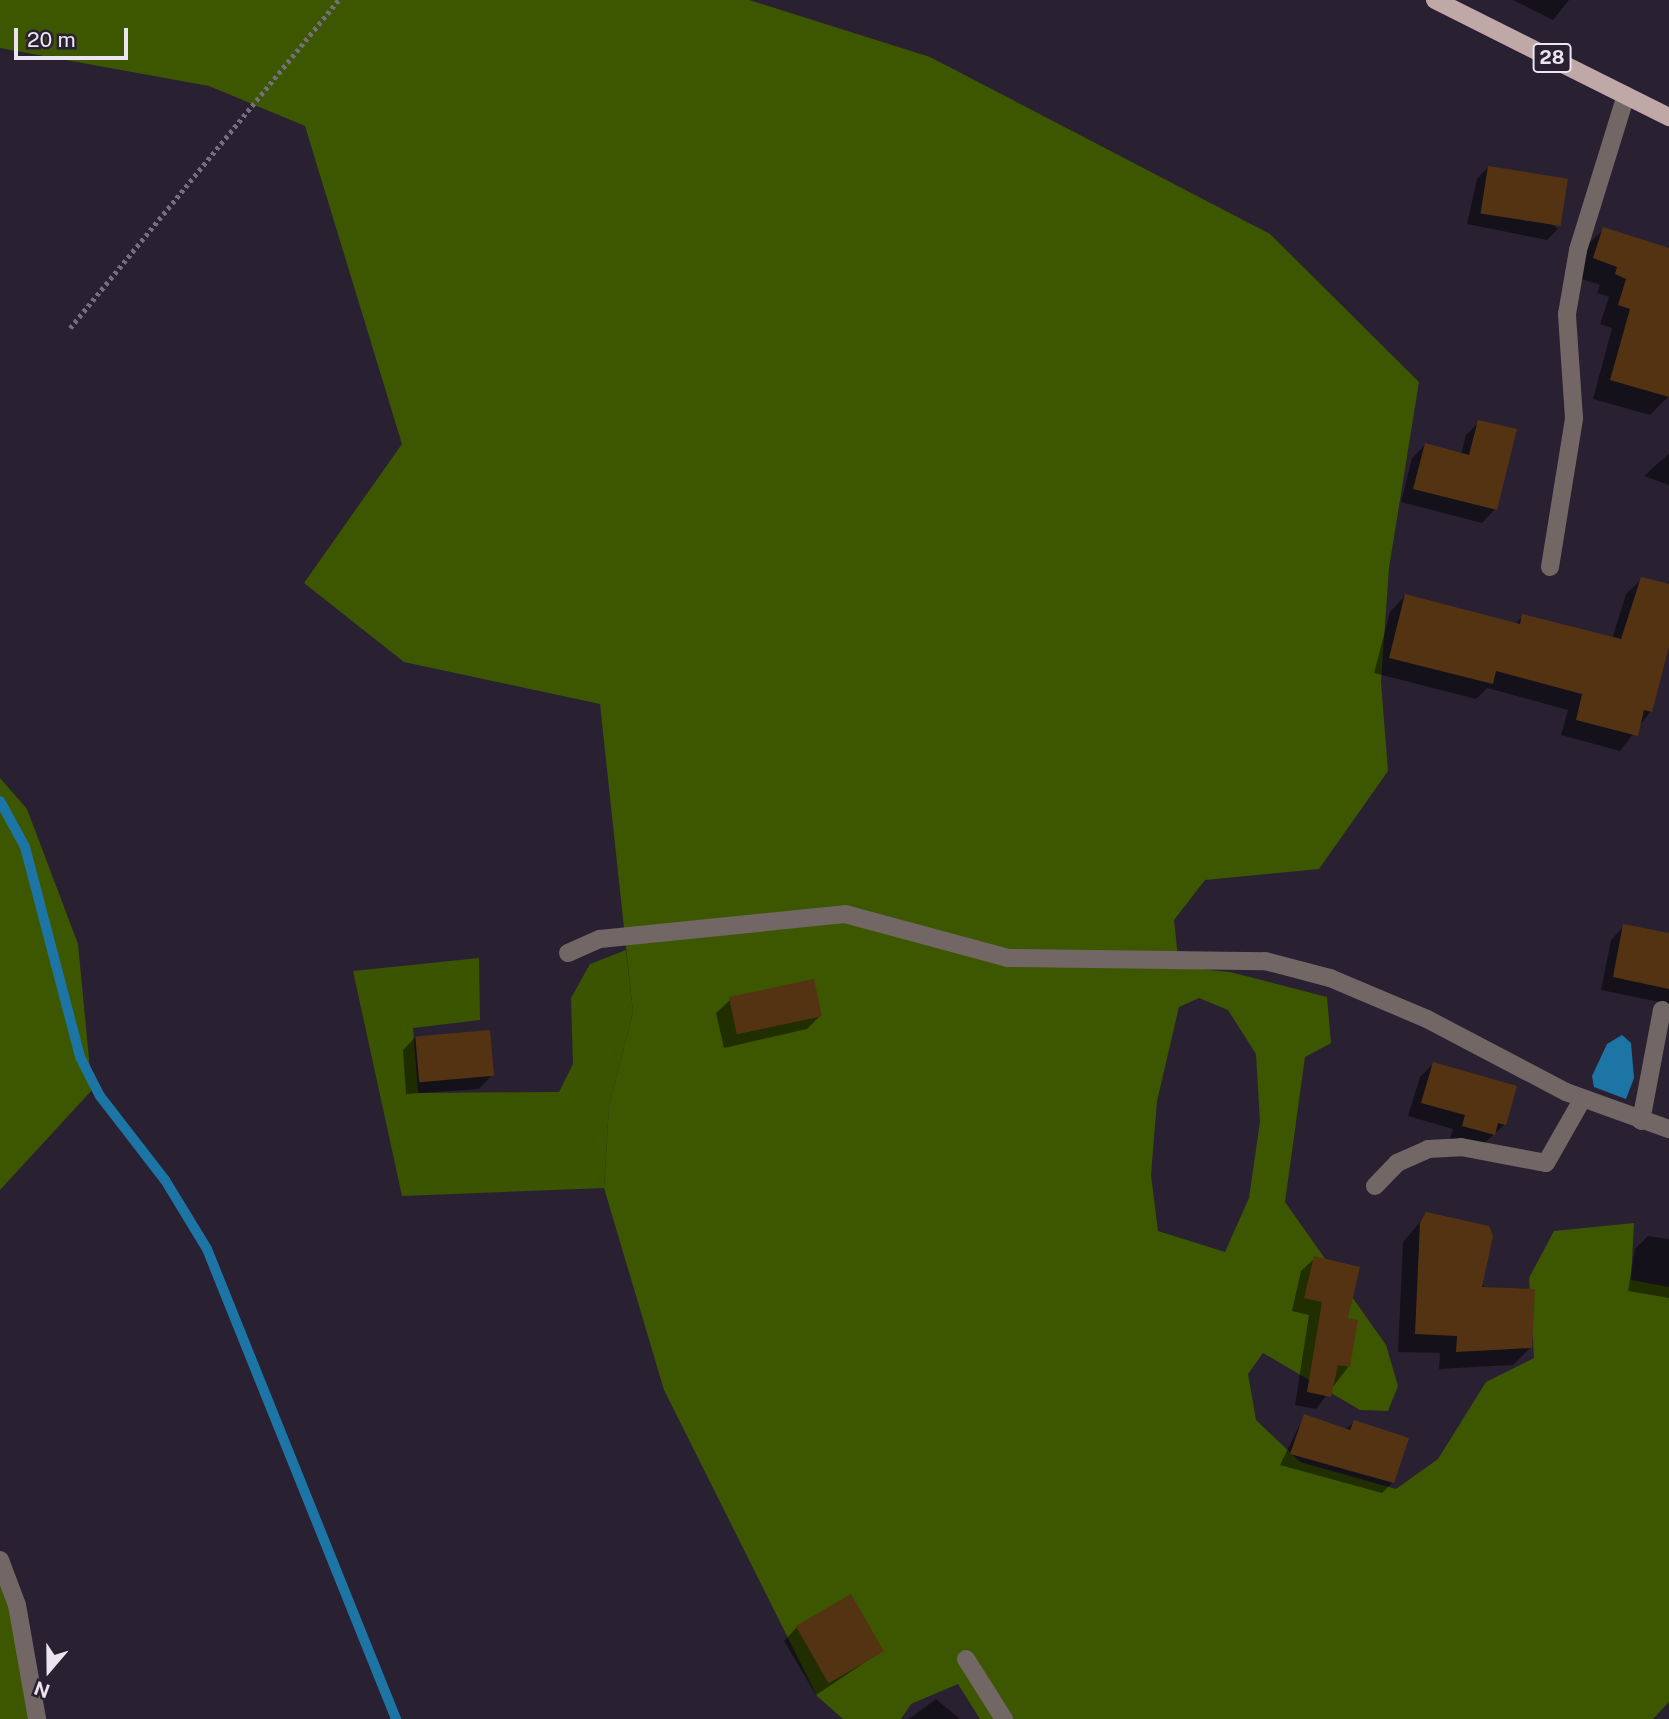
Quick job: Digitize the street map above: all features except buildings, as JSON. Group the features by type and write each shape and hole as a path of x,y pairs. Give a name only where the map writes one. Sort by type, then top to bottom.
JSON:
{"main road":[{"name":"28","path":"1435,0 1669,117"}],"street":[{"path":"1550,567 1572,448 1567,314 1576,263 1626,95"},
{"path":"568,953 600,939 845,914 1008,958 1265,961 1330,978 1427,1020 1574,1096 1669,1129"},
{"path":"1641,1121 1662,1010"},
{"path":"1375,1186 1397,1163 1428,1149 1461,1147 1546,1163 1574,1096"},
{"path":"0,1560 17,1605 37,1719"},
{"path":"966,1659 1004,1719"}],"path":[{"path":"69,328 338,0"}],"green space":[{"path":"0,0 749,0 930,57 1270,234 1419,382 1389,568 1381,682 1388,771 1319,869 1205,880 1174,920 1179,967 1230,972 1327,997 1331,1043 1305,1057 1285,1202 1386,1345 1398,1386 1388,1411 1360,1410 1263,1353 1248,1374 1256,1420 1300,1462 1396,1489 1438,1459 1486,1382 1534,1358 1529,1278 1554,1231 1634,1223 1631,1280 1669,1287 1669,1702 1653,1719 980,1719 958,1684 911,1704 901,1719 843,1719 817,1696 664,1390 604,1188 609,1106 633,1012 600,704 404,662 304,583 402,444 305,126 209,86 0,48","holes":["1199,998 1228,1010 1256,1054 1260,1122 1249,1198 1225,1252 1158,1231 1151,1175 1157,1101 1179,1007"]},
{"path":"0,778 27,809 78,944 92,1090 0,1190"},
{"path":"626,950 633,1012 609,1106 604,1188 402,1196 353,971 479,958 480,1020 413,1028 418,1093 559,1092 573,1064 571,998 590,964"},
{"path":"0,1573 13,1605 32,1719 0,1719"}],"water":[{"path":"1622,1035 1631,1043 1634,1078 1626,1099 1594,1087 1592,1076 1607,1044"}],"waterway":[{"path":"0,801 25,847 80,1057 100,1096 165,1180 207,1249 396,1719"}]}
